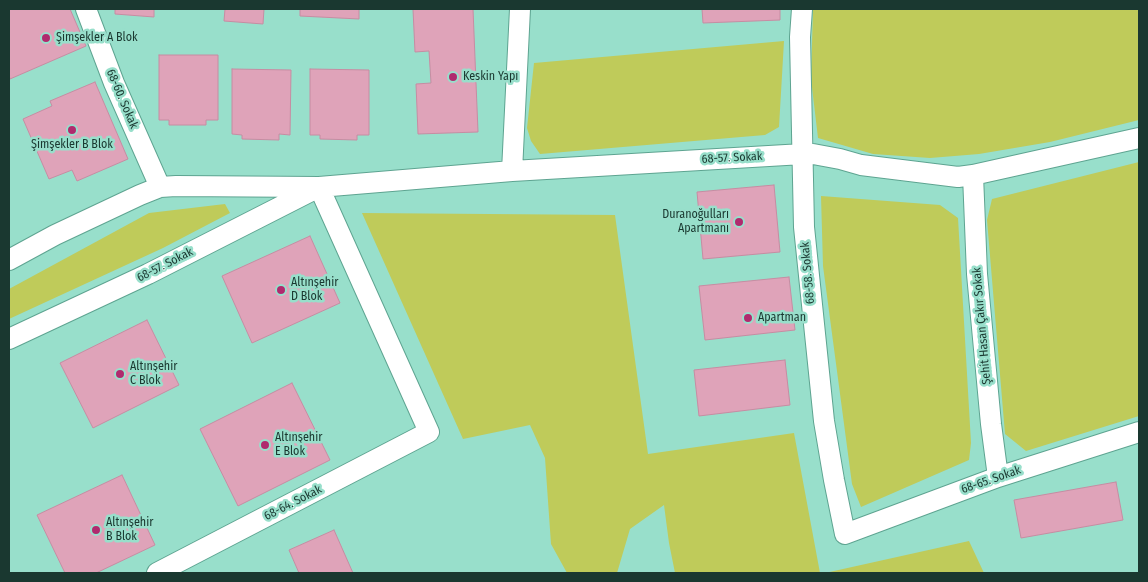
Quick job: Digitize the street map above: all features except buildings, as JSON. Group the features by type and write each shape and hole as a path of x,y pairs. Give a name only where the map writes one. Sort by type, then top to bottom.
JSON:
{"street":[{"name":"68-60. Sokak","path":"86,9 114,83 160,187"},
{"path":"512,171 520,9"},
{"name":"68-58. Sokak","path":"802,9 800,37 804,227 812,320 824,421 845,534"},
{"name":"68-57. Sokak","path":"9,260 55,235 160,187 319,187 512,171 803,154 840,159 861,165 958,177 1139,138"},
{"name":"Şehit Hasan Çakır Sokak","path":"974,175 976,274 990,424 998,477"},
{"name":"68-57. Sokak","path":"9,339 148,274 319,187"},
{"name":"68-64. Sokak","path":"158,573 429,432 319,187"},
{"name":"68-65. Sokak","path":"845,534 998,477 1139,432"}],"green space":[{"path":"813,9 1139,9 1139,120 1050,142 979,154 930,158 873,154 818,138 811,79"},
{"path":"784,41 779,127 765,135 540,154 531,141 527,128 534,63"},
{"path":"1139,162 1139,416 1026,451 1005,434 987,220 992,199"},
{"path":"821,196 940,205 958,218 971,443 969,460 861,507 852,484 823,266"},
{"path":"225,204 230,213 163,248 9,319 9,289 149,213"},
{"path":"362,213 615,215 648,454 794,433 820,573 675,573 664,505 630,529 617,573 567,573 551,544 545,458 530,425 463,439"},
{"path":"969,541 984,573 825,573"}],"place":[{"name":"Şimşekler A Blok","path":"46,38"},
{"name":"Keskin Yapı","path":"453,77"},
{"name":"Şimşekler B Blok","path":"72,130"},
{"name":"Duranoğulları Apartmanı","path":"739,222"},
{"name":"Altınşehir D Blok","path":"281,290"},
{"name":"Apartman","path":"748,318"},
{"name":"Altınşehir C Blok","path":"120,374"},
{"name":"Altınşehir E Blok","path":"265,445"},
{"name":"Altınşehir B Blok","path":"96,530"}]}
